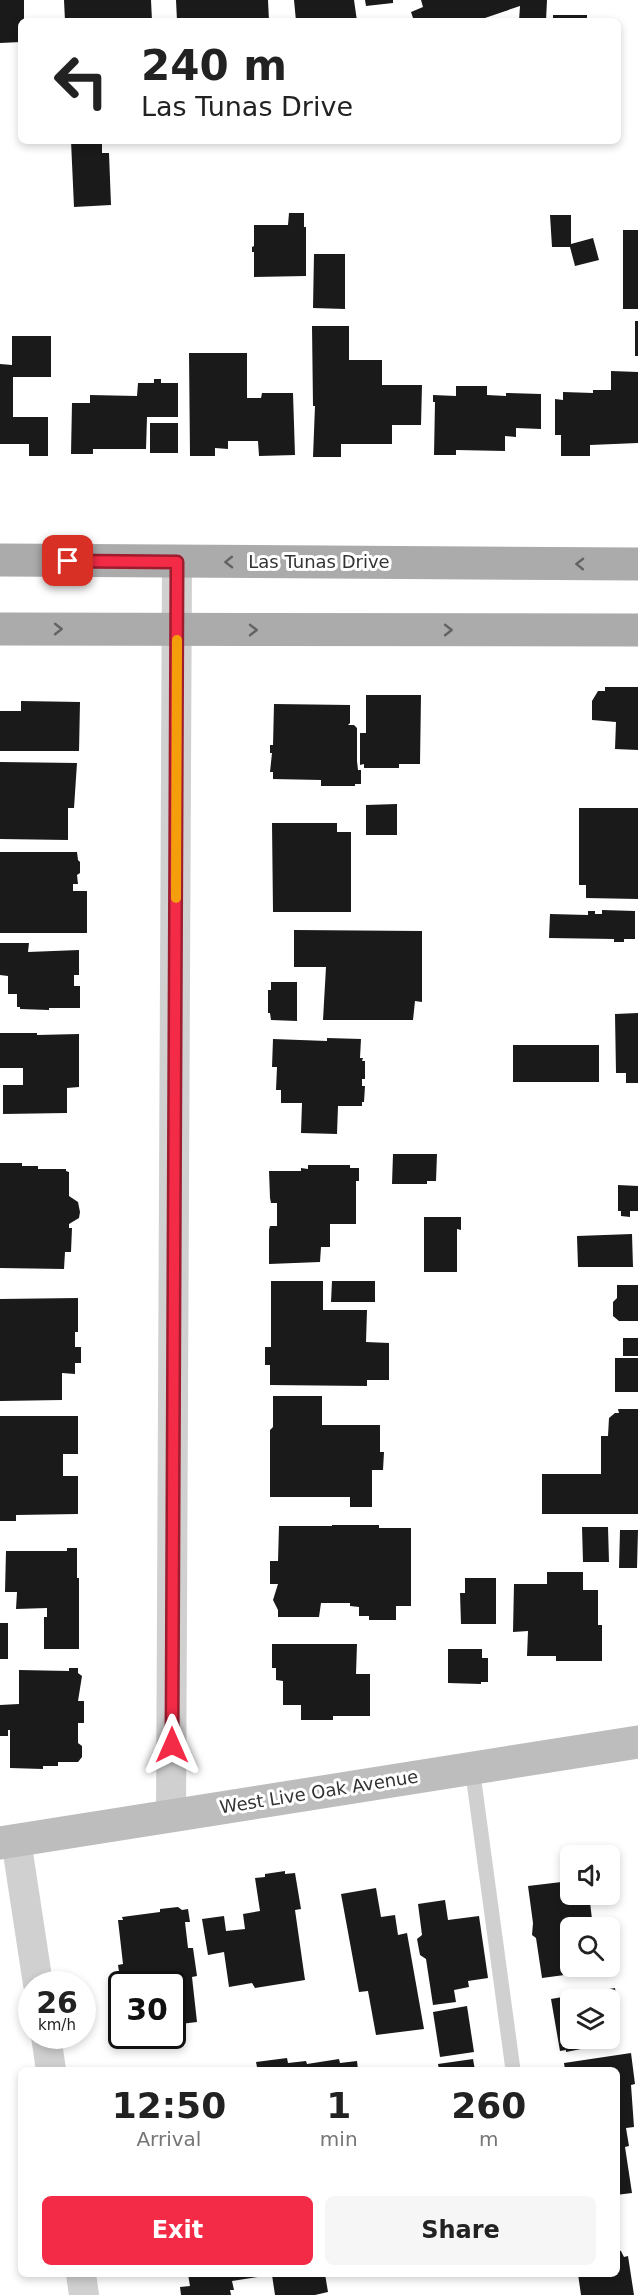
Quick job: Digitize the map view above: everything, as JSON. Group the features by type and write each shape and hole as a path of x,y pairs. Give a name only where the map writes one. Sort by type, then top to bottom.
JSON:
{"main road":[{"name":"Las Tunas Drive","path":"0,560 638,564"},
{"path":"0,629 638,630"}],"street":[{"path":"171,1817 177,562"},
{"name":"West Live Oak Avenue","path":"8,1841 638,1742"},
{"path":"8,1841 35,1971"},
{"path":"48,2049 51,2067"},
{"path":"81,2277 84,2295"}],"lane":[{"path":"472,1767 513,2067"}],"building":[{"path":"0,0 24,0 24,18 18,18 18,42 0,43"},
{"path":"64,0 151,0 152,18 65,18"},
{"path":"176,0 268,0 269,18 177,18"},
{"path":"294,0 354,0 357,18 296,18"},
{"path":"365,0 393,0 393,3 366,6"},
{"path":"421,0 547,0 546,18 519,18 520,6 485,18 413,18 411,12 423,7"},
{"path":"553,15 587,15 587,18 553,18"},
{"path":"71,144 102,144 102,153 109,153 111,205 74,207"},
{"path":"289,213 304,213 306,276 254,277 252,247 254,246 254,225 288,225"},
{"path":"550,215 571,215 571,244 593,238 599,260 575,266 570,247 552,247"},
{"path":"623,230 638,230 638,309 623,309"},
{"path":"314,254 345,254 345,309 313,308"},
{"path":"635,321 638,321 638,356 635,356"},
{"path":"312,326 349,326 349,360 382,360 382,385 422,385 421,425 392,425 392,444 341,444 341,457 313,457 315,406 313,406"},
{"path":"12,336 51,336 51,377 13,377 13,417 48,417 48,456 29,456 29,444 0,444 0,364 12,365"},
{"path":"189,353 247,353 247,398 261,398 262,393 293,393 295,455 259,456 258,441 228,441 228,449 215,448 215,456 190,456"},
{"path":"611,371 638,372 638,443 590,445 590,456 561,456 561,435 555,435 555,399 563,400 563,392 593,393 593,390 611,390"},
{"path":"154,379 161,379 161,383 178,383 178,417 147,417 146,449 93,449 93,454 71,454 72,403 90,403 90,395 137,396 138,383 154,383"},
{"path":"456,386 487,386 487,395 541,394 541,429 516,428 516,437 505,436 505,451 456,450 456,455 434,455 435,402 433,402 433,395 456,396"},
{"path":"150,423 178,423 178,453 150,453"},
{"path":"605,687 638,687 638,750 615,749 616,722 592,720 592,701 598,691 605,691"},
{"path":"366,695 421,695 420,764 399,764 399,768 364,768 364,764 360,765 360,733 366,733"},
{"path":"21,701 80,702 79,751 0,751 0,711 21,711"},
{"path":"274,704 350,705 348,725 354,725 357,728 357,761 358,770 361,770 361,784 321,786 321,780 273,779 273,772 270,772 272,753 270,753 270,745 273,745"},
{"path":"0,762 77,763 74,808 68,808 68,840 0,839"},
{"path":"397,804 397,835 366,835 366,805"},
{"path":"579,808 638,808 638,899 586,898 586,885 579,885"},
{"path":"272,823 337,823 337,832 351,832 351,912 273,912"},
{"path":"0,852 77,852 80,873 77,875 78,884 73,884 73,891 87,891 87,933 0,933"},
{"path":"602,910 635,911 635,939 614,942 614,939 549,938 550,914 588,915 588,911 595,911 595,914 602,914"},
{"path":"294,930 422,931 422,1002 415,1001 413,1020 323,1020 326,967 294,967"},
{"path":"0,943 29,943 28,952 79,950 79,975 74,975 74,986 80,986 80,1008 49,1008 49,1010 17,1007 17,994 8,994 8,976 0,975"},
{"path":"271,982 297,982 297,1021 271,1020 270,1013 268,1013 268,990 271,990"},
{"path":"638,1013 638,1083 626,1083 626,1073 616,1073 615,1014"},
{"path":"0,1033 79,1034 79,1087 67,1088 67,1113 3,1114 3,1085 23,1085 23,1068 0,1068"},
{"path":"327,1038 361,1039 360,1058 365,1061 365,1079 362,1079 362,1086 365,1086 364,1102 362,1106 338,1106 337,1134 301,1133 302,1103 281,1103 281,1090 276,1090 277,1067 272,1067 273,1039 327,1041"},
{"path":"513,1045 599,1045 599,1082 513,1082"},
{"path":"393,1154 437,1154 436,1181 427,1181 427,1184 392,1184"},
{"path":"0,1163 22,1163 22,1166 38,1166 38,1169 66,1169 69,1172 69,1196 78,1202 80,1212 79,1218 69,1224 69,1228 72,1228 71,1252 65,1252 64,1269 0,1268"},
{"path":"308,1165 350,1165 350,1168 359,1168 359,1181 356,1181 356,1224 330,1224 330,1247 321,1247 320,1262 269,1264 269,1230 270,1226 277,1226 277,1203 271,1203 269,1171 301,1171 301,1168 308,1169"},
{"path":"618,1185 638,1186 638,1211 630,1211 630,1217 621,1216 621,1211 618,1211"},
{"path":"424,1217 461,1217 461,1230 457,1229 457,1272 424,1272"},
{"path":"632,1234 633,1267 578,1267 577,1236"},
{"path":"271,1281 323,1281 323,1310 367,1310 366,1342 389,1343 389,1380 367,1380 367,1386 270,1385 270,1365 265,1365 265,1347 271,1347"},
{"path":"332,1281 375,1281 375,1302 331,1302"},
{"path":"617,1285 638,1285 638,1321 619,1321 613,1316"},
{"path":"78,1298 78,1332 75,1332 75,1347 81,1347 81,1363 75,1363 75,1374 62,1373 62,1400 0,1401 0,1299"},
{"path":"623,1338 638,1338 638,1356 623,1356"},
{"path":"615,1358 638,1358 638,1392 615,1392"},
{"path":"273,1396 322,1396 322,1425 380,1425 380,1452 384,1452 383,1470 372,1470 372,1507 350,1507 350,1497 270,1497 270,1430 273,1427"},
{"path":"618,1409 638,1409 638,1514 542,1514 542,1474 601,1474 601,1436 608,1436 609,1418 619,1413"},
{"path":"0,1416 78,1416 78,1454 63,1454 63,1476 78,1476 78,1514 16,1515 16,1521 0,1521"},
{"path":"332,1525 411,1528 411,1606 396,1606 396,1620 369,1620 369,1616 359,1616 359,1607 350,1606 350,1603 321,1603 319,1617 278,1617 278,1610 273,1600 278,1584 270,1584 270,1561 278,1561 279,1526"},
{"path":"582,1527 608,1527 609,1562 583,1562"},
{"path":"620,1530 638,1530 637,1568 619,1568"},
{"path":"67,1548 77,1548 79,1649 44,1649 44,1617 47,1617 47,1608 16,1609 17,1592 5,1592 6,1551 67,1551"},
{"path":"547,1572 583,1572 583,1590 598,1590 598,1625 602,1625 602,1661 556,1661 556,1656 527,1656 528,1631 513,1632 514,1584 547,1584"},
{"path":"465,1578 496,1578 496,1624 461,1624 460,1593 465,1593"},
{"path":"0,1623 8,1623 8,1659 0,1659"},
{"path":"272,1644 357,1644 356,1674 370,1674 370,1716 333,1716 333,1720 301,1720 301,1705 283,1705 283,1681 276,1680 276,1668 272,1668"},
{"path":"448,1649 482,1649 482,1658 488,1658 488,1682 481,1682 481,1684 448,1683"},
{"path":"69,1668 78,1668 78,1673 82,1676 78,1701 84,1701 84,1723 78,1723 78,1743 82,1746 82,1757 78,1762 58,1762 58,1766 43,1766 43,1769 10,1768 10,1730 8,1730 8,1736 0,1736 0,1705 19,1704 19,1670 69,1671"},
{"path":"285,1871 285,1874 295,1873 301,1909 295,1910 305,1980 255,1988 252,1983 229,1987 224,1952 208,1955 202,1919 224,1916 226,1931 245,1929 243,1914 260,1911 255,1878"},
{"path":"560,1882 560,1905 590,1905 592,1917 560,1917 560,1976 542,1978 536,1938 532,1935 533,1923 528,1886"},
{"path":"376,1888 381,1917 395,1915 398,1935 407,1933 424,2029 376,2035 368,1991 359,1992 341,1894"},
{"path":"445,1900 448,1920 479,1916 488,1978 468,1981 469,1987 454,1990 456,2002 433,2005 426,1959 420,1955 417,1939 422,1935 418,1904"},
{"path":"178,1907 182,1910 188,1909 190,1922 185,1922 188,1948 193,1948 197,1976 192,1977 197,2022 186,2023 186,1971 119,1971 118,1965 123,1964 118,1920 123,1920 122,1917 160,1912 160,1909"},
{"path":"560,1997 560,2049 581,2049 560,2051 551,1999"},
{"path":"467,2006 474,2052 440,2057 433,2012"},
{"path":"631,2053 635,2084 631,2085 634,2127 626,2128 629,2146 625,2147 632,2193 620,2194 620,2067 565,2067 564,2063"},
{"path":"287,2058 288,2063 306,2061 307,2064 339,2059 340,2063 357,2061 358,2067 257,2067 256,2062"},
{"path":"473,2059 474,2067 438,2067 438,2064"},
{"path":"620,2251 624,2257 628,2256 634,2295 581,2295 578,2277 620,2277"},
{"path":"188,2277 258,2277 232,2281 234,2290 230,2290 231,2295 181,2295 180,2287 190,2286"},
{"path":"272,2277 326,2277 328,2292 315,2295 275,2295"}],"slow traffic":[{"path":"176,898 177,640"}],"route":[{"path":"68,561 177,562 172,1745"}]}
